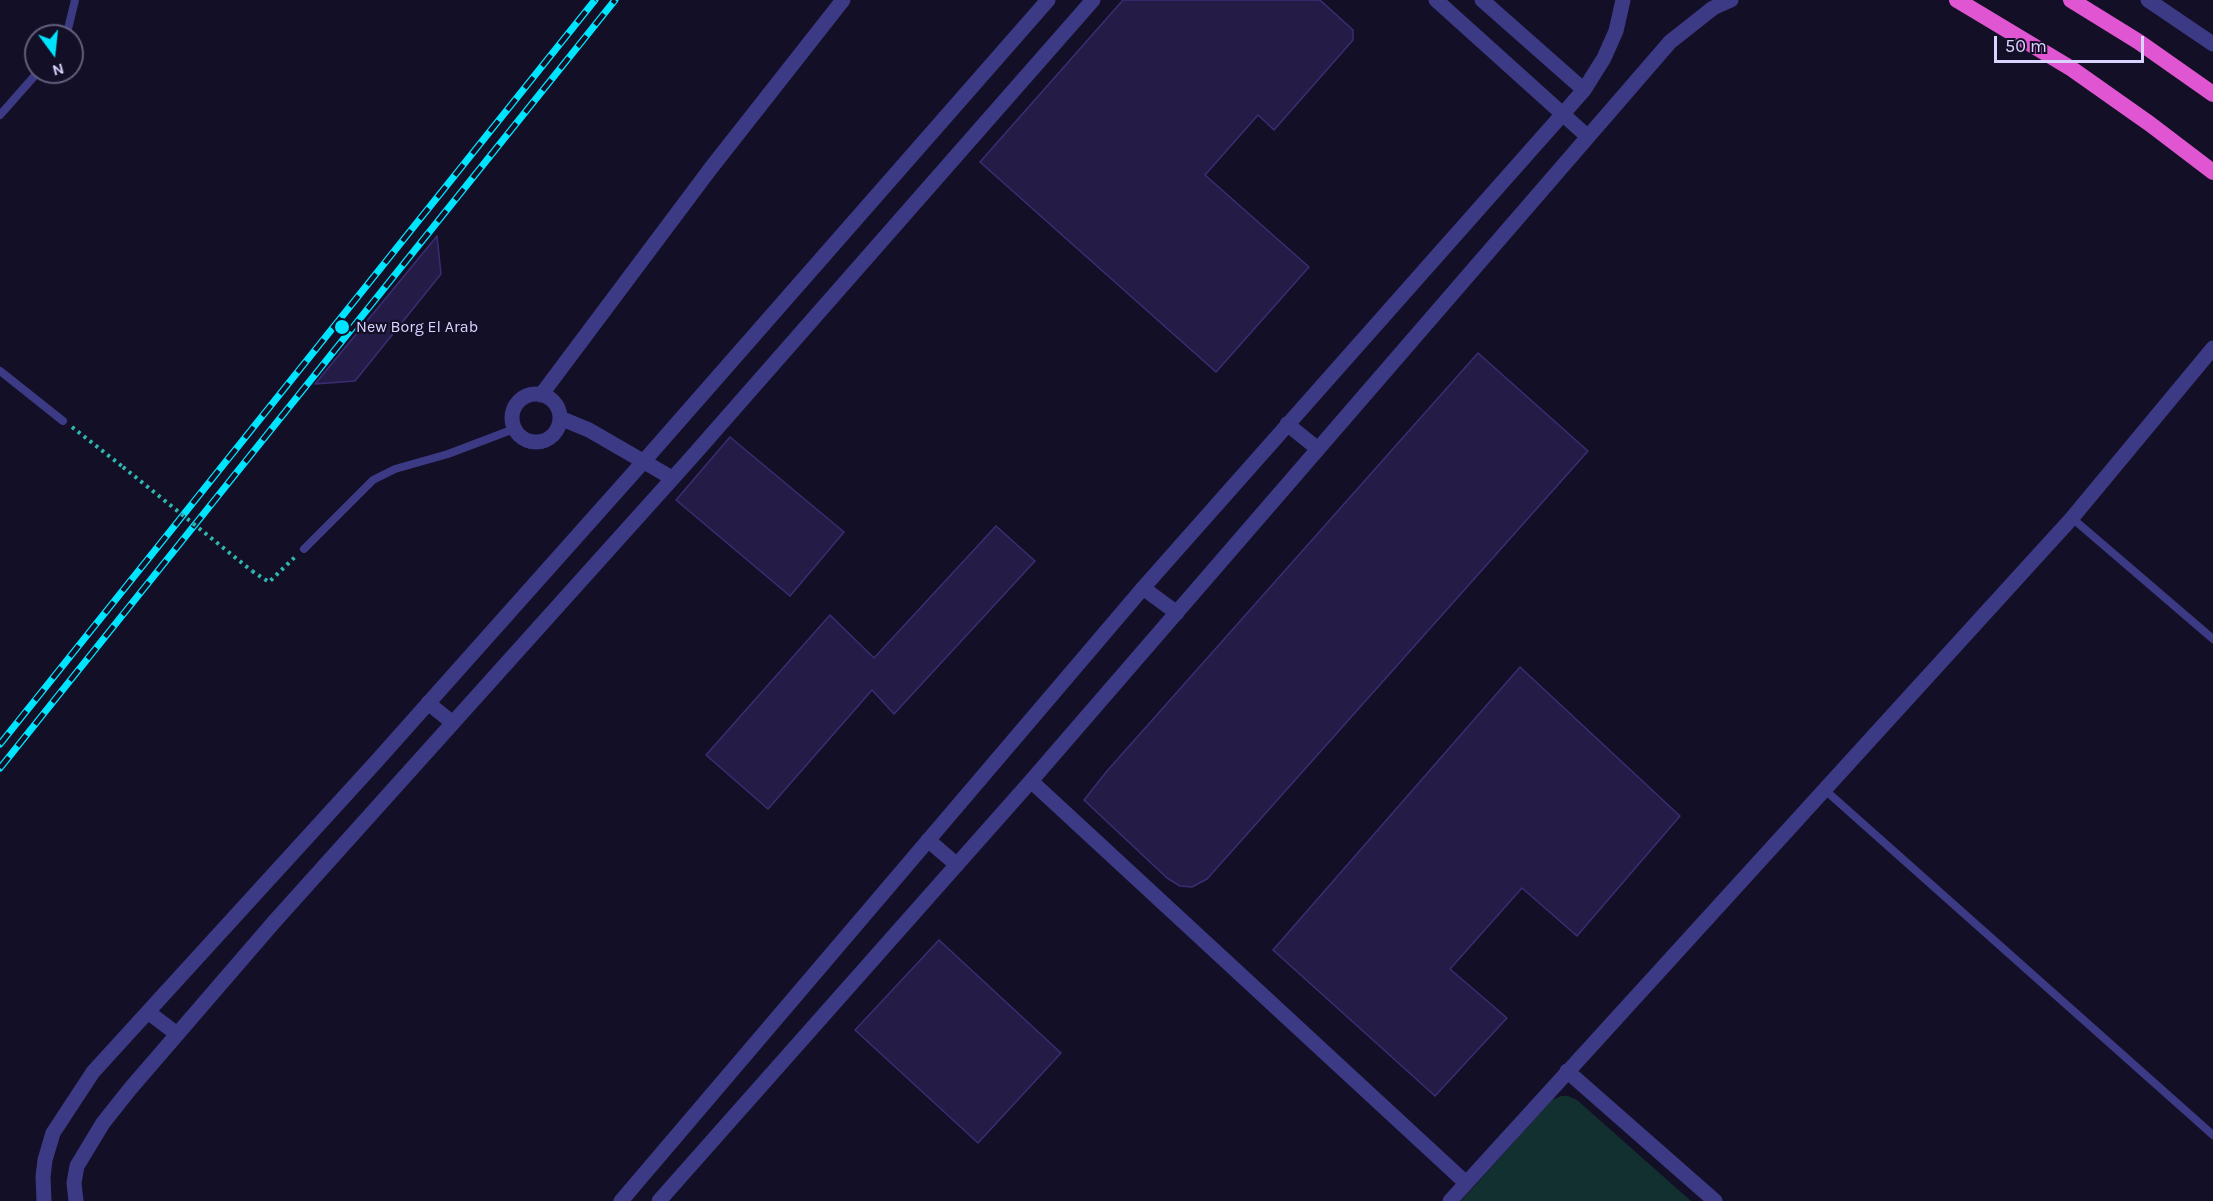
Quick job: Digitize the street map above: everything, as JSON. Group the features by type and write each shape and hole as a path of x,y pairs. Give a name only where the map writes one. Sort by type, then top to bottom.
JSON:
{"highway":[{"path":"1957,0 2072,69 2150,123 2213,172"},
{"path":"2071,0 2139,42 2213,94"}],"street":[{"path":"541,395 711,168 843,0"},
{"path":"44,1201 45,1160 53,1133 93,1072 644,461 1048,0"},
{"path":"76,1201 74,1183 77,1166 89,1144 130,1089 274,922 672,478 1093,0"},
{"path":"1436,0 1587,136"},
{"path":"1482,0 1584,90"},
{"path":"621,1201 1143,588 1584,90 1608,50 1616,31 1623,0"},
{"path":"659,1201 1031,781 1670,42 1713,8 1731,0"},
{"path":"2148,0 2211,38"},
{"path":"1450,1201 2072,518 2213,348"},
{"path":"533,394 541,395 554,403 560,418 556,431 539,442 525,439 514,429 512,414 519,400 533,394"},
{"path":"560,418 589,430 672,478"},
{"path":"1287,424 1318,449"},
{"path":"1143,588 1177,613"},
{"path":"428,703 453,723"},
{"path":"1031,781 1466,1183"},
{"path":"928,840 957,865"},
{"path":"148,1012 177,1034"},
{"path":"1567,1071 1715,1201"}],"lane":[{"path":"69,24 75,0"},
{"path":"0,115 27,84"},
{"path":"0,370 63,421"},
{"path":"304,549 373,480 394,469 448,454 514,429"},
{"path":"2072,518 2213,639"},
{"path":"1825,790 2213,1135"}],"path":[{"path":"63,421 252,571 269,582 304,549"}],"green space":[{"path":"1561,1096 1577,1100 1691,1201 1461,1201 1552,1100"}],"building":[{"path":"1123,0 1320,0 1353,30 1353,40 1274,130 1258,115 1205,175 1309,267 1216,372 980,162"},
{"path":"437,236 441,274 355,381 315,384"},
{"path":"1478,353 1588,451 1207,879 1192,887 1180,886 1167,878 1084,800 1107,771"},
{"path":"730,437 844,532 790,596 676,500"},
{"path":"996,526 1035,561 894,714 872,690 768,809 706,755 830,615 874,658"},
{"path":"1520,667 1680,816 1577,936 1522,888 1450,969 1507,1018 1435,1096 1273,950"},
{"path":"939,940 1061,1053 978,1143 855,1030"}],"railway":[{"path":"0,744 595,0"},
{"path":"0,768 615,0"}],"place":[{"name":"New Borg El Arab","path":"342,327"}]}
